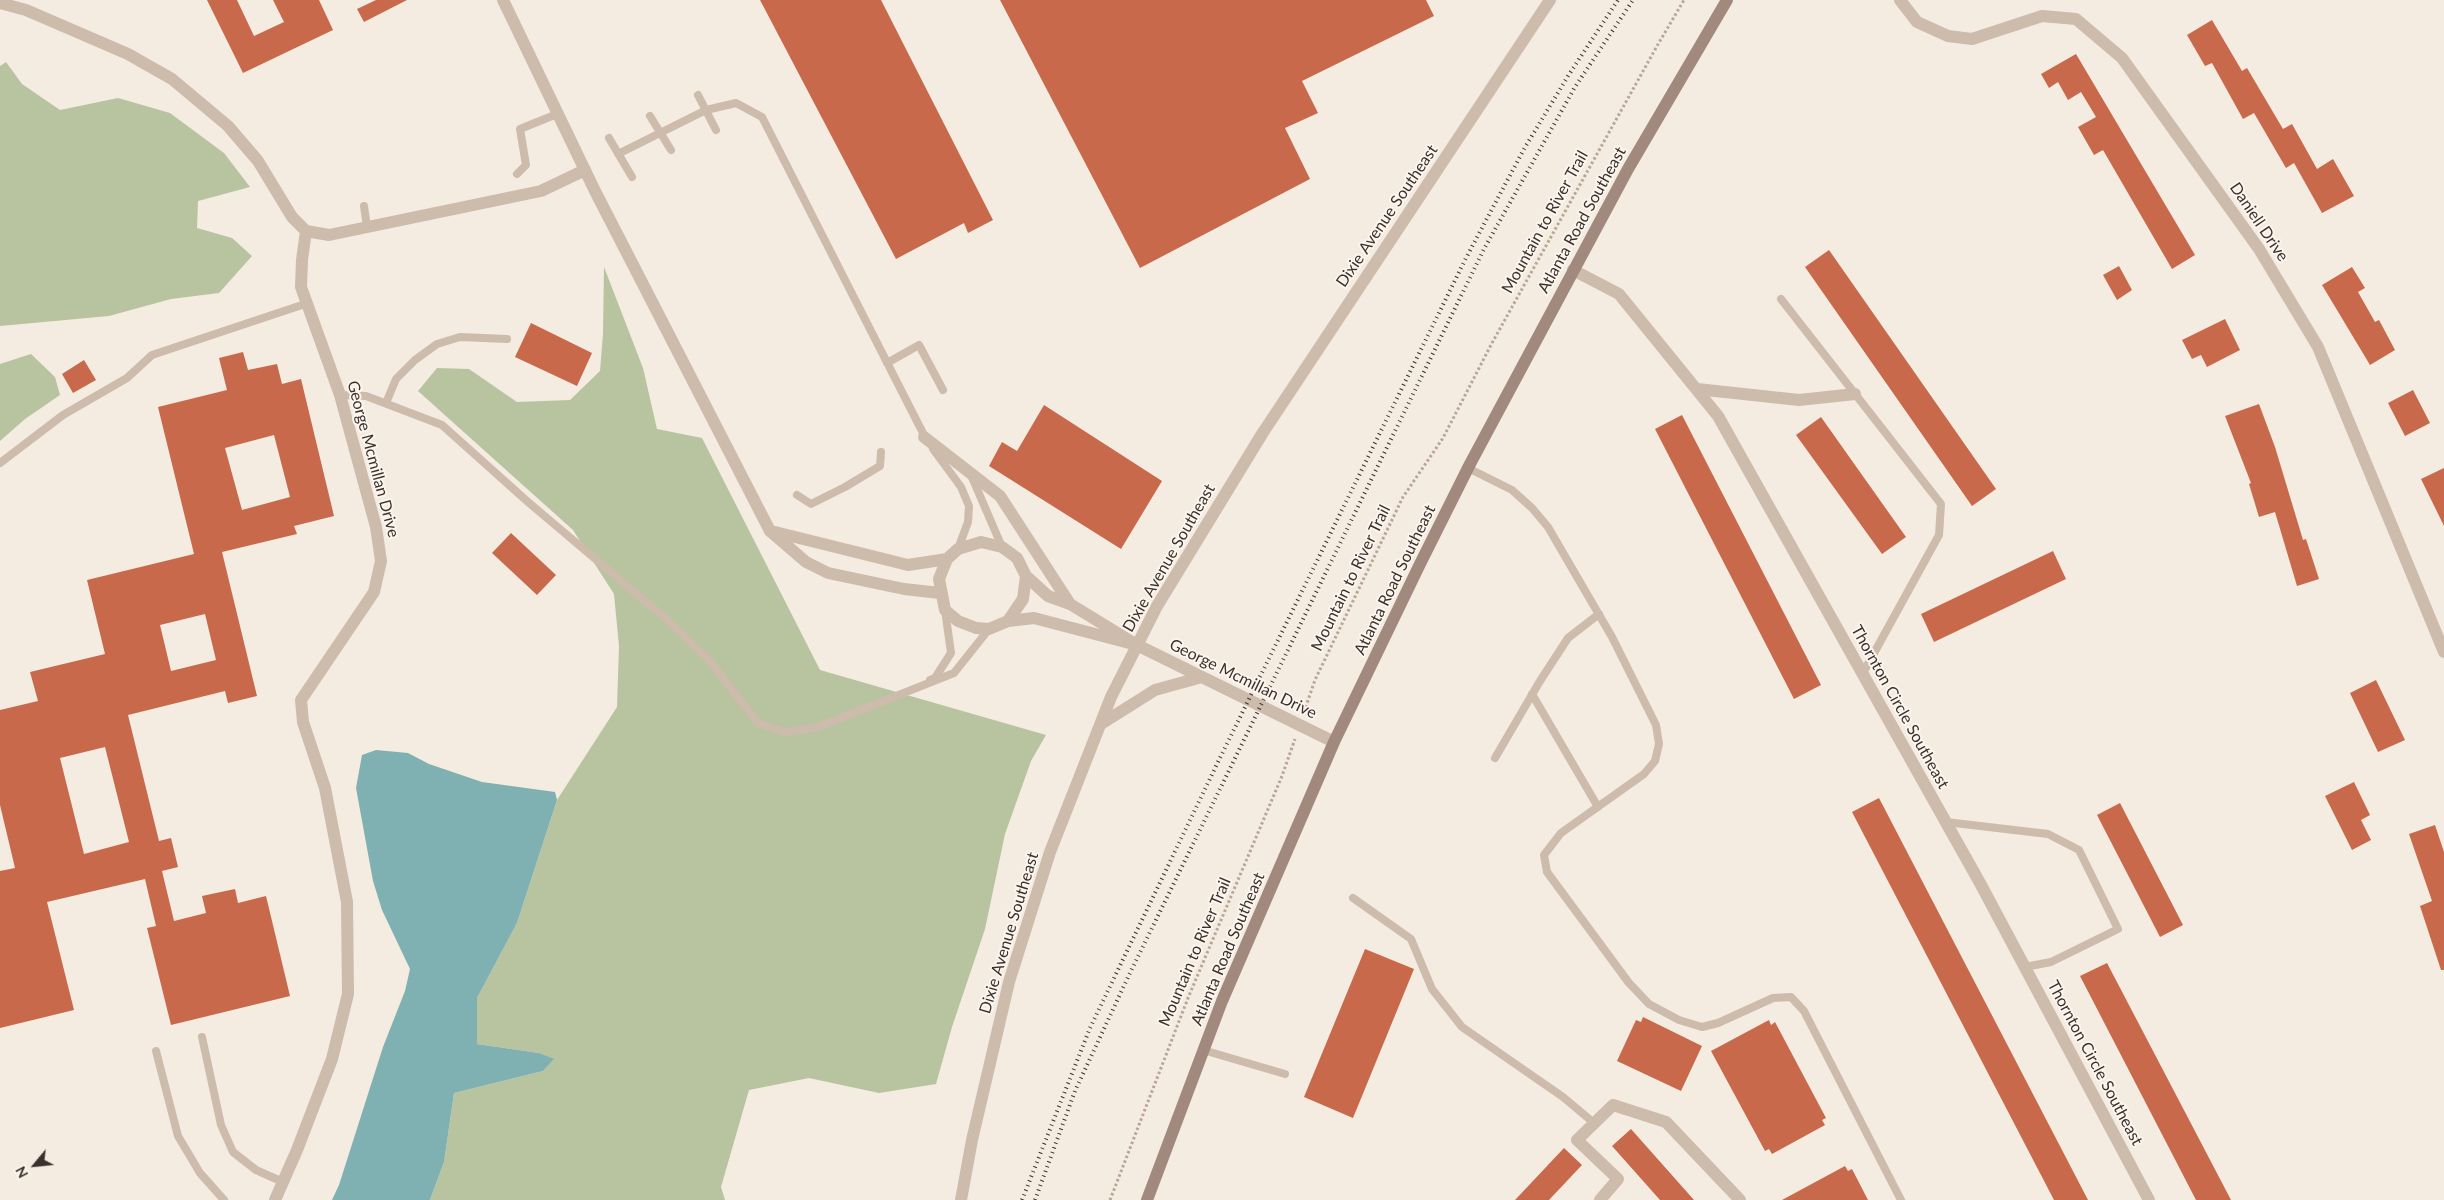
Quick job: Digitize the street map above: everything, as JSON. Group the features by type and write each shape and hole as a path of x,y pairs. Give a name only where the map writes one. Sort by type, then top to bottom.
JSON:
{"main road":[{"name":"Atlanta Road Southeast","path":"1148,1200 1222,1000 1334,742 1468,468 1628,169 1727,0"}],"street":[{"path":"503,0 585,170 770,531 806,562 828,573 904,589 940,594"},
{"name":"Dixie Avenue Southeast","path":"961,1200 972,1140 1009,982 1050,852 1111,698 1137,645 1157,606 1257,442 1550,0"},
{"name":"Daniell Drive","path":"1900,0 1917,22 1948,36 1972,38 2042,16 2076,19 2122,58 2259,249 2318,347 2444,652"},
{"path":"0,3 26,10 128,54 172,79 228,126 263,168 292,217 306,231 329,235 541,191 585,170"},
{"name":"George Mcmillan Drive","path":"275,1200 332,1059 348,994 347,902 325,788 303,722 301,700 374,592 381,560 376,527 340,394 301,286 306,231"},
{"name":"Thornton Circle Southeast","path":"1573,270 1619,294 1718,416 1946,822 2149,1200"},
{"path":"1697,389 1799,400 1855,394"},
{"name":"George Mcmillan Drive","path":"924,437 1000,496 1070,604"},
{"path":"770,531 799,540 908,565 947,559"},
{"path":"989,629 976,628 958,621 945,610 940,594 939,578 947,559 958,549 981,542 1002,547"},
{"name":"George Mcmillan Drive","path":"1002,547 1018,558 1026,576 1048,596 1070,604 1137,645 1334,742"},
{"path":"1008,621 1023,599 1026,576"},
{"name":"George Mcmillan Drive","path":"989,629 1008,621 1034,618 1137,645"},
{"path":"1102,724 1155,690 1202,677"},
{"path":"1600,1200 1618,1179 1577,1140 1613,1105 1666,1122 1740,1200"}],"lane":[{"path":"698,95 716,130"},
{"path":"618,154 706,110 736,103 762,117 924,437 961,487 969,506 968,522 958,549"},
{"path":"516,174 526,165 520,129 557,114"},
{"path":"650,116 671,150"},
{"path":"609,138 632,178"},
{"path":"364,206 368,227"},
{"path":"1780,299 1941,504 1939,535 1863,673"},
{"path":"0,463 63,415 127,378 152,355 308,302"},
{"path":"386,403 396,379 415,360 437,344 460,337 507,339"},
{"path":"887,362 919,345 943,390"},
{"path":"340,394 366,396 442,424 528,502 664,616 708,660 758,722 785,732 818,727 954,674 989,629"},
{"path":"797,495 811,504 845,487 880,466 881,452"},
{"path":"1468,468 1512,490 1532,508 1548,527 1599,614 1656,725 1660,744 1655,761 1644,774 1561,833 1544,855 1547,872 1629,983 1649,1004 1679,1020 1702,1027 1718,1024 1773,998 1791,997 1804,1011 1901,1200"},
{"path":"970,473 1002,547"},
{"path":"818,727 935,678 951,654 945,610"},
{"path":"1495,758 1532,694 1568,638 1599,614"},
{"path":"1532,694 1598,807"},
{"path":"1946,822 2048,834 2079,850 2118,929 2051,962 2025,967"},
{"path":"1353,898 1410,939 1432,989 1462,1027 1563,1097 1594,1123"},
{"path":"202,1037 221,1125 233,1152 256,1170 283,1182"},
{"path":"1203,1050 1284,1074"},
{"path":"156,1052 178,1136 200,1173 224,1200"}],"path":[{"name":"Mountain to River Trail","path":"1110,1200 1188,998 1282,776 1315,680 1403,497 1443,438 1507,317 1656,46 1684,0"}],"green space":[{"path":"6,62 22,84 60,110 118,98 170,113 224,153 250,187 198,201 197,228 232,238 252,256 219,293 171,299 109,316 0,326 0,66"},
{"path":"604,267 643,368 657,429 702,438 820,670 1046,735 1031,761 1005,834 985,929 952,1027 936,1084 879,1093 809,1078 749,1090 721,1187 725,1200 430,1200 444,1162 454,1093 543,1071 553,1060 539,1053 477,1044 477,998 517,923 557,800 617,707 619,646 614,594 573,530 418,391 437,368 469,369 517,402 570,400 600,371 603,334"},
{"path":"31,354 55,377 60,395 25,419 0,441 0,364"}],"water":[{"path":"376,750 408,753 429,764 482,782 555,792 557,800 517,923 477,998 477,1044 539,1053 554,1059 543,1071 454,1093 444,1162 430,1200 332,1200 339,1185 383,1047 405,991 410,969 382,910 373,881 356,788 362,755"}],"building":[{"path":"207,0 237,0 254,36 284,22 273,0 319,0 333,30 243,73"},
{"path":"376,0 407,0 364,22 357,9"},
{"path":"760,0 881,0 993,220 968,233 964,223 896,259"},
{"path":"1000,0 1426,0 1434,16 1302,81 1318,113 1285,128 1310,179 1140,268"},
{"path":"2212,20 2242,71 2247,68 2283,129 2292,124 2317,169 2333,159 2354,196 2322,213 2294,163 2286,168 2254,113 2243,119 2212,63 2205,66 2187,35"},
{"path":"2076,54 2195,255 2172,269 2103,150 2094,155 2078,127 2096,117 2081,92 2068,100 2058,82 2049,88 2041,74"},
{"path":"1829,250 1996,489 1972,506 1805,267"},
{"path":"2119,266 2132,290 2117,300 2103,275"},
{"path":"2352,267 2365,288 2358,292 2375,322 2379,320 2395,350 2370,365 2322,285"},
{"path":"2225,319 2240,350 2207,367 2201,355 2192,359 2182,340"},
{"path":"531,323 592,353 577,386 515,357"},
{"path":"243,352 248,370 277,364 282,384 301,379 334,516 294,526 297,534 222,552 257,696 228,703 225,691 128,715 159,841 171,838 178,867 162,871 174,921 206,913 202,896 235,889 238,903 266,896 290,996 171,1025 147,928 156,926 145,879 47,902 74,1010 0,1028 0,871 15,868 0,805 0,710 38,701 30,672 105,654 87,580 194,554 158,407 227,390 219,358","holes":["274,435 290,497 242,510 225,448","205,614 216,660 171,671 160,625","105,747 129,842 84,854 60,758"]},
{"path":"84,360 96,380 73,393 62,374"},
{"path":"2413,390 2430,423 2405,436 2388,403"},
{"path":"2259,404 2275,447 2303,540 2306,539 2319,579 2297,586 2275,512 2259,517 2249,484 2251,483 2225,416"},
{"path":"1044,405 1162,481 1121,549 989,466 1002,442 1017,451"},
{"path":"1682,415 1821,685 1794,699 1655,429"},
{"path":"1821,417 1906,537 1882,554 1796,435"},
{"path":"2444,468 2444,526 2421,479"},
{"path":"511,533 556,575 537,595 492,553"},
{"path":"2053,551 2066,579 1934,642 1921,614"},
{"path":"2376,680 2405,740 2378,752 2350,693"},
{"path":"2354,782 2370,815 2361,820 2371,840 2352,850 2325,796"},
{"path":"1879,798 2088,1200 2054,1200 1852,812"},
{"path":"2120,803 2183,925 2160,937 2097,815"},
{"path":"2435,825 2444,852 2444,970 2441,970 2420,906 2432,901 2409,834"},
{"path":"1365,949 1414,969 1353,1118 1304,1097"},
{"path":"2107,963 2231,1200 2196,1200 2080,976"},
{"path":"1643,1017 1702,1046 1681,1091 1617,1061 1636,1020 1641,1022"},
{"path":"1769,1020 1771,1025 1775,1022 1826,1118 1822,1120 1825,1125 1772,1154 1769,1149 1765,1151 1711,1051"},
{"path":"1631,1129 1694,1200 1660,1200 1612,1146"},
{"path":"1564,1148 1582,1165 1549,1200 1515,1200"},
{"path":"1845,1166 1848,1171 1852,1169 1868,1200 1782,1200"}],"railway":[{"path":"1022,1200 1090,1028 1218,762 1466,258 1524,149 1568,76 1618,0"},
{"path":"1035,1200 1075,1091 1129,975 1484,249 1575,87 1633,0"}]}
